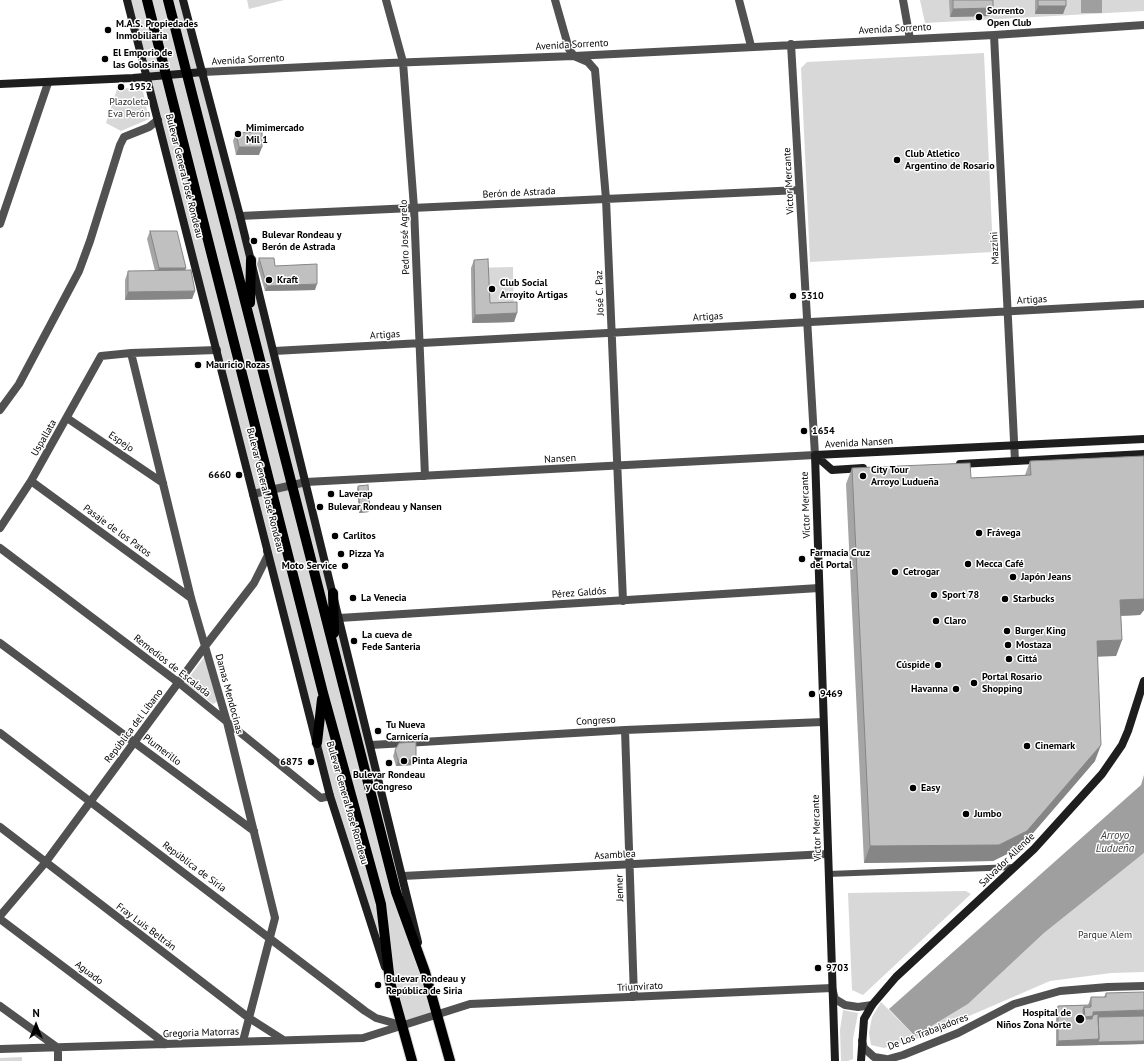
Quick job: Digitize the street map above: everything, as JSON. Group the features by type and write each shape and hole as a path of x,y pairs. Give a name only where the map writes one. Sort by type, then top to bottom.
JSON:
{"main road":[{"name":"Bulevar General José Rondeau","path":"128,0 330,796 390,982 412,1061"},
{"name":"Bulevar General José Rondeau","path":"147,0 323,693 381,904 390,982"},
{"path":"168,0 250,315 291,486 335,651 396,892 425,972 450,1061"},
{"path":"183,0 274,351 403,876 425,972"},
{"name":"Avenida Sorrento","path":"0,84 48,83 202,72"},
{"path":"250,315 251,260"},
{"name":"Avenida Nansen","path":"815,455 1144,439"},
{"path":"949,464 1144,454"},
{"name":"Avenida Nansen","path":"815,455 832,470 870,468"},
{"name":"Víctor Mercante","path":"815,455 835,1061"},
{"path":"333,593 335,651"},
{"name":"Salvador Allende","path":"861,1061 861,1036 864,1019 872,1005 896,977 1034,849 1102,774 1122,745 1144,681"},
{"path":"317,742 323,693"}],"street":[{"name":"Pedro José Agrelo","path":"386,0 403,62 414,208 425,476"},
{"path":"555,0 567,44 574,56"},
{"path":"739,0 751,46"},
{"path":"903,0 910,39"},
{"name":"Avenida Sorrento","path":"202,72 403,62 574,56 994,35 1144,25"},
{"name":"Mazzini","path":"994,35 1014,446 1016,461"},
{"name":"Víctor Mercante","path":"791,44 815,455"},
{"name":"José C. Paz","path":"574,56 588,62 595,70 606,199 623,601"},
{"path":"0,224 2,214 48,83"},
{"path":"0,410 19,384 79,271 120,145 124,138 149,127 158,120"},
{"name":"Berón de Astrada","path":"240,216 799,190"},
{"name":"Artigas","path":"274,351 1144,304"},
{"path":"131,353 217,350"},
{"name":"Uspallata","path":"0,528 31,481 101,356 131,353"},
{"name":"Damas Mendocinas","path":"131,353 192,598 227,722 275,918 243,1041"},
{"name":"Espejo","path":"67,418 163,483"},
{"name":"Nansen","path":"306,482 815,455"},
{"name":"Pasaje de los Patos","path":"31,481 192,598"},
{"path":"253,494 306,482"},
{"name":"República del Líbano","path":"0,918 45,862 179,684 206,645 254,583 268,555 265,541"},
{"name":"Remedios de Escalada","path":"0,548 179,684 321,798 330,796"},
{"name":"Pérez Galdós","path":"340,618 819,588"},
{"name":"Plumerillo","path":"0,643 254,831"},
{"name":"Congreso","path":"371,745 625,730 823,722"},
{"name":"Jenner","path":"625,730 634,997"},
{"name":"República de Siria","path":"0,733 376,1018 401,1025"},
{"name":"Fray Luis Beltrán","path":"0,827 249,1018 283,1040"},
{"name":"Asamblea","path":"403,876 827,854"},
{"name":"Aguado","path":"0,918 166,1044"},
{"name":"De Los Trabajadores","path":"883,1060 903,1055 958,1033 1022,1002 1060,992 1108,987 1144,986"},
{"path":"832,988 835,999 844,1005 858,1007 872,1005"},
{"name":"Triunvirato","path":"401,1025 470,1004 832,988"},
{"path":"0,1006 58,1048 58,1061"},
{"path":"375,1035 378,1024 376,1018"},
{"name":"Gregoria Matorras","path":"0,1049 363,1038 401,1025"},
{"path":"861,1036 864,1048 874,1057 883,1060"}],"lane":[{"path":"828,874 1015,867"}],"green space":[{"path":"127,0 183,0 438,1014 401,1025 330,796"},
{"path":"247,0 284,0 249,9"},
{"name":"Sorrento Open Club","path":"920,0 1144,0 1144,11 925,23"},
{"name":"Club Atletico Argentino de Rosario","path":"984,53 993,252 810,262 801,68 807,62"},
{"name":"Plazoleta Eva Perón","path":"142,87 149,119 121,131 106,123 117,89"},
{"name":"Club Social Arroyito Artigas","path":"513,267 514,322 472,323 471,268"},
{"path":"205,656 218,701 213,704 185,683"},
{"name":"Parque Alem","path":"1144,853 1144,972 1111,973 1050,981 926,1036 884,1048 871,1045 869,1033 872,1017 881,1002 915,1036 968,1004 1044,933"},
{"path":"966,891 971,894 863,995 852,990 848,893"},
{"path":"843,1010 858,1013 853,1039 853,1059 848,1061 841,1061 840,1030"},
{"path":"22,1057 22,1061 0,1061 0,1058"}],"water":[{"path":"1081,0 1102,0 1102,13 1081,13"},
{"name":"Arroyo Ludueña","path":"1144,775 1144,853 1044,933 968,1004 915,1036 889,1009 1141,785"}],"building":[{"path":"953,0 993,0 993,8 953,9"},
{"path":"1038,0 1066,0 1066,6 1038,6"},
{"path":"262,132 262,147 239,147 236,133"},
{"path":"150,231 177,231 186,268 159,268"},
{"path":"259,258 274,258 275,266 317,264 317,284 267,286"},
{"path":"488,259 490,303 517,302 517,313 475,315 474,260"},
{"path":"191,270 195,291 128,292 128,271"},
{"name":"Portal Rosario Shopping","path":"1144,456 1144,599 1120,600 1122,640 1097,641 1101,745 1027,831 999,845 870,846 852,468 970,463 971,478 1031,475 1030,461"},
{"path":"368,485 370,509 360,510 358,486"},
{"name":"Pinta Alegria","path":"416,742 416,760 398,760 395,750 399,743"},
{"path":"1144,992 1144,1010 1093,1012 1093,1016 1085,1017 1084,1007 1091,1007 1091,997 1106,997 1106,993"},
{"path":"1090,1005 1090,1007 1084,1007 1084,1019 1092,1019 1093,1015 1098,1014 1099,1039 1058,1041 1058,1006"},
{"path":"1144,1016 1144,1041 1098,1042 1098,1017"}],"place":[{"name":"Sorrento Open Club","path":"979,17"},
{"name":"M.A.S. Propiedades Inmobiliaria","path":"108,30"},
{"name":"El Emporio de las Golosinas","path":"105,59"},
{"name":"1952","path":"121,87"},
{"name":"Mimimercado Mil 1","path":"238,134"},
{"name":"Club Atletico Argentino de Rosario","path":"897,160"},
{"name":"Bulevar Rondeau y Berón de Astrada","path":"254,241"},
{"name":"Kraft","path":"269,280"},
{"name":"Club Social Arroyito Artigas","path":"492,289"},
{"name":"5310","path":"793,296"},
{"name":"Mauricio Rozas","path":"198,365"},
{"name":"1654","path":"804,431"},
{"name":"6660","path":"239,475"},
{"name":"City Tour Arroyo Ludueña","path":"863,476"},
{"name":"Laverap","path":"331,494"},
{"name":"Bulevar Rondeau y Nansen","path":"320,507"},
{"name":"Frávega","path":"979,533"},
{"name":"Carlitos","path":"335,536"},
{"name":"Pizza Ya","path":"341,554"},
{"name":"Farmacia Cruz del Portal","path":"802,559"},
{"name":"Mecca Café","path":"968,564"},
{"name":"Moto Service","path":"345,566"},
{"name":"Cetrogar","path":"895,572"},
{"name":"Japón Jeans","path":"1013,577"},
{"name":"Sport 78","path":"934,595"},
{"name":"La Venecia","path":"353,598"},
{"name":"Starbucks","path":"1005,599"},
{"name":"Claro","path":"936,621"},
{"name":"Burger King","path":"1007,631"},
{"name":"La cueva de Fede Santeria","path":"354,641"},
{"name":"Mostaza","path":"1008,645"},
{"name":"Cittá","path":"1009,659"},
{"name":"Cúspide","path":"938,665"},
{"name":"Portal Rosario Shopping","path":"974,683"},
{"name":"Havanna","path":"956,689"},
{"name":"9469","path":"812,694"},
{"name":"Tu Nueva Carnicería","path":"378,731"},
{"name":"Cinemark","path":"1027,746"},
{"name":"Pinta Alegria","path":"404,761"},
{"name":"6875","path":"311,762"},
{"name":"Bulevar Rondeau y Congreso","path":"389,763"},
{"name":"Easy","path":"913,788"},
{"name":"Jumbo","path":"966,814"},
{"name":"9703","path":"818,968"},
{"name":"Bulevar Rondeau y República de Siria","path":"378,985"},
{"name":"Hospital de Niños Zona Norte","path":"1080,1019"}]}
